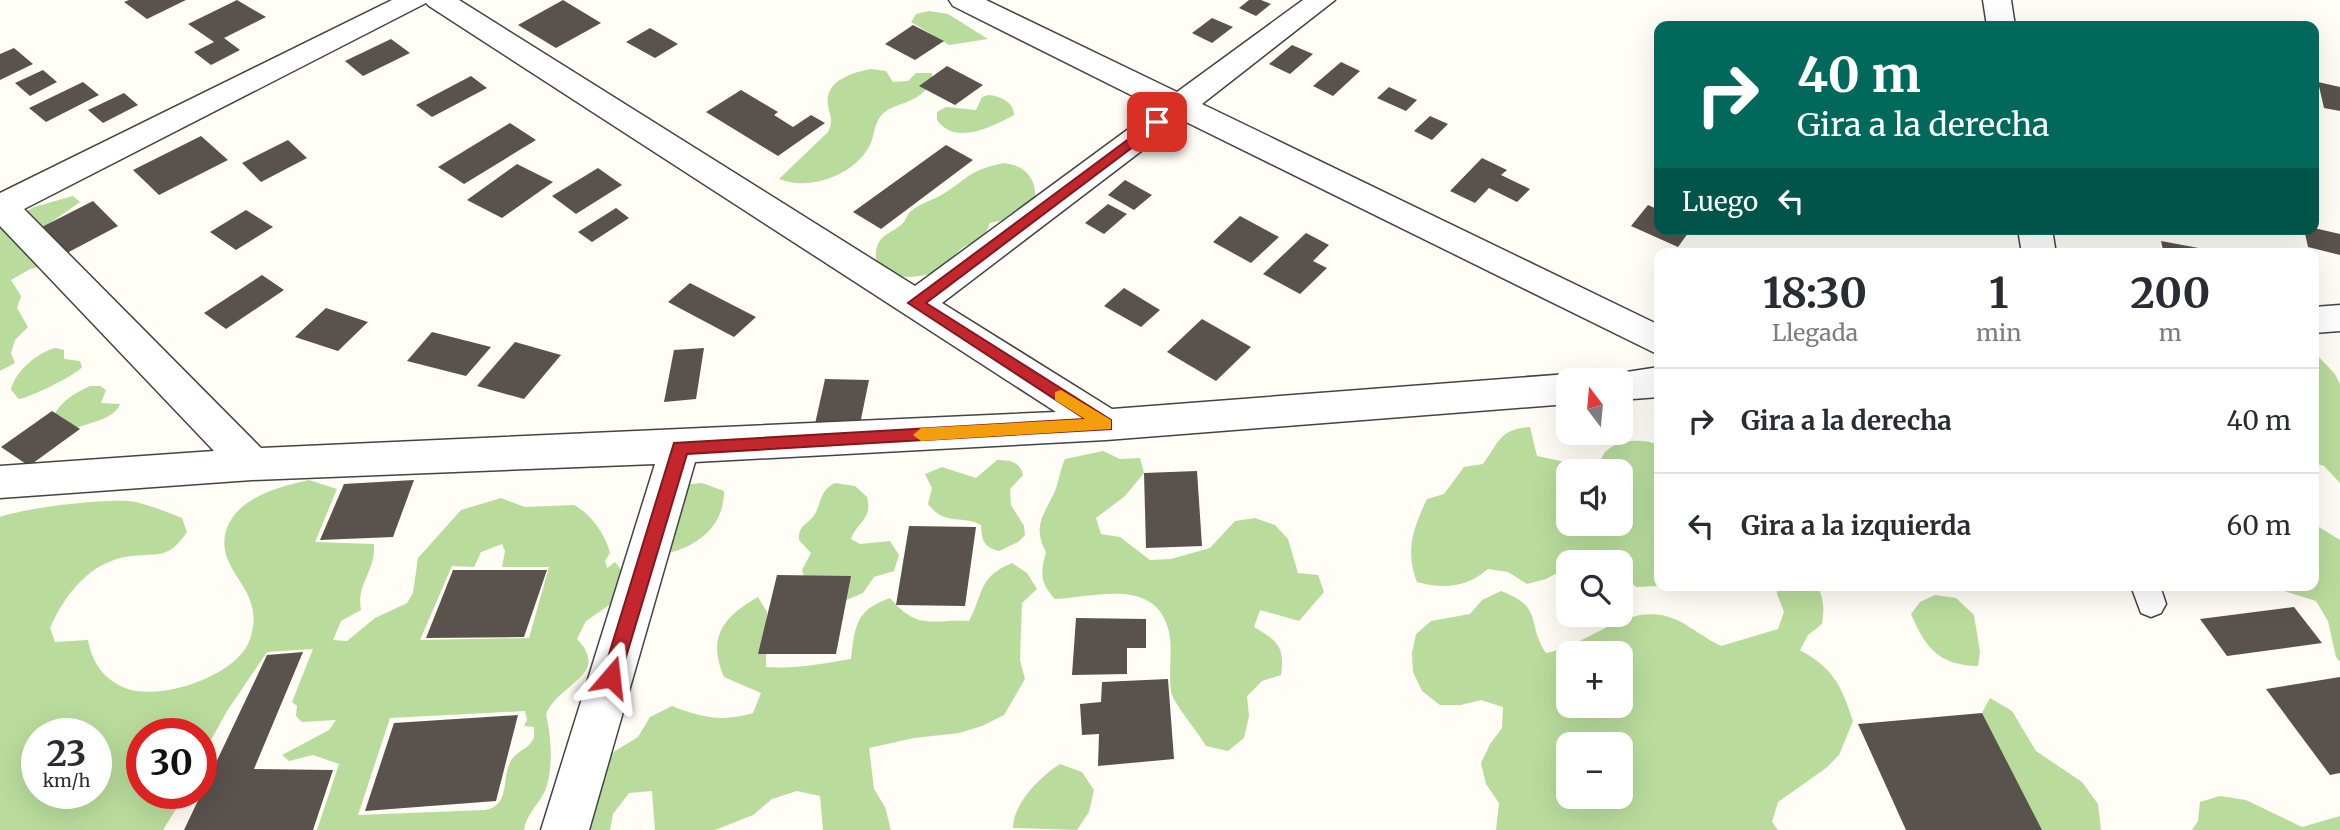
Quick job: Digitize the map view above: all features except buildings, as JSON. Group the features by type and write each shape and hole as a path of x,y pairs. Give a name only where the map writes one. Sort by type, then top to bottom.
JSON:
{"street":[{"path":"252,464 1,206 414,0"},
{"path":"439,0 1106,425"},
{"path":"963,0 1654,339"},
{"path":"916,303 1321,0"},
{"path":"1997,0 2000,21"},
{"path":"2319,320 2340,318"},
{"path":"1633,384 1654,382"},
{"path":"0,482 252,464 680,447 1106,425 1556,390"},
{"path":"565,830 680,447"}],"green space":[{"path":"929,11 948,14 988,39 949,45 911,22 916,14"},
{"path":"871,69 886,71 893,82 908,81 916,73 932,73 932,82 919,96 891,108 880,117 869,147 862,157 841,173 817,182 779,179 828,132 831,121 828,97 835,84 848,75"},
{"path":"988,95 1006,100 1014,115 985,129 963,133 945,128 937,120 937,112 946,107 976,110 982,97"},
{"path":"1004,163 1019,167 1032,180 1035,202 1022,216 990,223 983,237 961,249 942,270 912,277 882,270 877,262 877,246 885,236 902,224 910,212 943,194 976,171"},
{"path":"73,196 80,202 50,223 49,265 30,269 11,280 21,296 17,308 28,327 15,340 11,353 15,363 0,371 0,226 34,207"},
{"path":"56,348 64,350 64,359 80,361 82,367 52,386 19,399 11,390 17,376 35,358"},
{"path":"2319,357 2335,374 2340,384 2340,483 2324,466 2319,464"},
{"path":"90,386 100,386 106,390 101,403 120,404 117,410 105,418 69,432 53,418 63,403"},
{"path":"1530,427 1537,456 1556,460 1556,536 1633,536 1633,459 1601,459 1606,451 1615,445 1633,445 1633,441 1639,441 1654,443 1654,586 1636,587 1633,584 1633,550 1556,550 1556,574 1527,584 1508,572 1488,569 1471,580 1454,585 1436,586 1417,582 1413,570 1412,540 1427,499 1444,494 1464,467 1483,464 1501,438 1512,431"},
{"path":"1103,451 1120,459 1140,458 1144,473 1125,496 1096,518 1101,534 1120,537 1150,560 1171,559 1210,548 1235,521 1255,518 1275,525 1288,539 1298,573 1318,575 1324,592 1299,621 1260,610 1254,627 1269,636 1281,651 1281,675 1262,681 1247,696 1249,716 1244,738 1228,751 1206,746 1173,697 1170,685 1169,632 1162,615 1152,603 1122,594 1055,599 1046,588 1042,572 1046,552 1040,535 1041,521 1055,491 1065,459"},
{"path":"997,460 1013,462 1022,470 1023,475 1010,489 1011,505 1024,526 1025,535 1018,542 999,551 984,542 981,525 947,518 928,504 932,488 925,474 942,467 976,478"},
{"path":"309,480 337,489 315,542 374,544 372,562 361,593 361,610 341,621 333,640 347,641 375,618 407,603 413,593 418,558 461,510 501,498 525,507 574,505 586,513 601,532 610,553 605,561 607,568 615,562 625,575 615,601 586,621 577,639 586,651 586,670 553,703 546,714 550,773 545,791 524,830 317,830 339,764 313,755 289,761 282,755 329,730 336,720 302,722 296,716 297,706 292,702 313,649 267,652 217,729 217,718 126,718 126,809 176,809 163,830 0,830 0,517 68,504 124,501 141,503 182,518 187,532 174,547 163,553 132,556 104,564 72,591 50,628 55,642 88,640 92,656 110,680 125,688 157,691 196,683 230,664 243,652 254,622 252,607 228,561 225,535 237,512 258,496","holes":["502,544 505,551 502,567 549,567 529,638 420,640 452,566 474,567 481,552","525,711 527,720 524,726 534,727 534,737 511,761 502,797 493,807 485,810 358,815 390,718"]},
{"path":"702,483 724,491 723,504 714,525 687,546 664,554 682,485"},
{"path":"835,483 855,486 867,497 868,510 851,539 860,544 890,541 899,555 894,571 874,577 863,593 844,601 804,577 802,570 811,553 799,540 800,530 814,516 824,492"},
{"path":"2319,527 2340,540 2340,662 2336,657 2328,621 2316,601 2284,591 2319,591"},
{"path":"1012,563 1027,573 1037,589 1022,603 1020,660 1025,679 1004,715 982,726 959,733 914,738 869,748 874,789 885,807 891,830 823,830 820,796 797,791 772,799 753,815 715,830 655,830 652,791 629,793 613,814 610,830 576,830 596,768 615,751 638,737 650,717 672,706 712,717 753,713 761,693 724,677 717,650 718,639 727,621 758,597 767,612 766,667 819,664 851,659 859,620 870,608 890,598 917,619 935,622 969,621 987,580"},
{"path":"1501,591 1524,603 1546,653 1556,650 1556,718 1633,718 1633,641 1580,641 1608,627 1633,627 1633,617 1644,615 1661,615 1679,621 1721,646 1778,629 1784,612 1777,591 1819,591 1823,604 1822,624 1808,635 1800,650 1821,664 1835,679 1853,721 1839,755 1826,768 1778,802 1772,822 1778,830 1496,830 1499,803 1486,784 1481,763 1502,728 1503,707 1481,700 1461,705 1440,705 1422,691 1413,672 1412,653 1416,634 1431,621 1470,614 1482,600"},
{"path":"1935,595 1956,598 1974,615 1980,652 1978,666 1944,658 1922,637 1911,614 1920,602"},
{"path":"1990,698 2012,711 2036,751 2082,782 2098,804 2101,830 2017,830 1982,713"},
{"path":"1060,764 1082,772 1094,790 1089,812 1077,830 1013,828 1018,809 1029,791"},
{"path":"2220,796 2246,800 2302,827 2340,816 2340,830 2192,830 2198,821 2200,802"}],"slow traffic":[{"path":"921,435 1106,425 1061,396"}],"route":[{"path":"611,677 680,447 1106,425 916,303 1157,122"}]}
